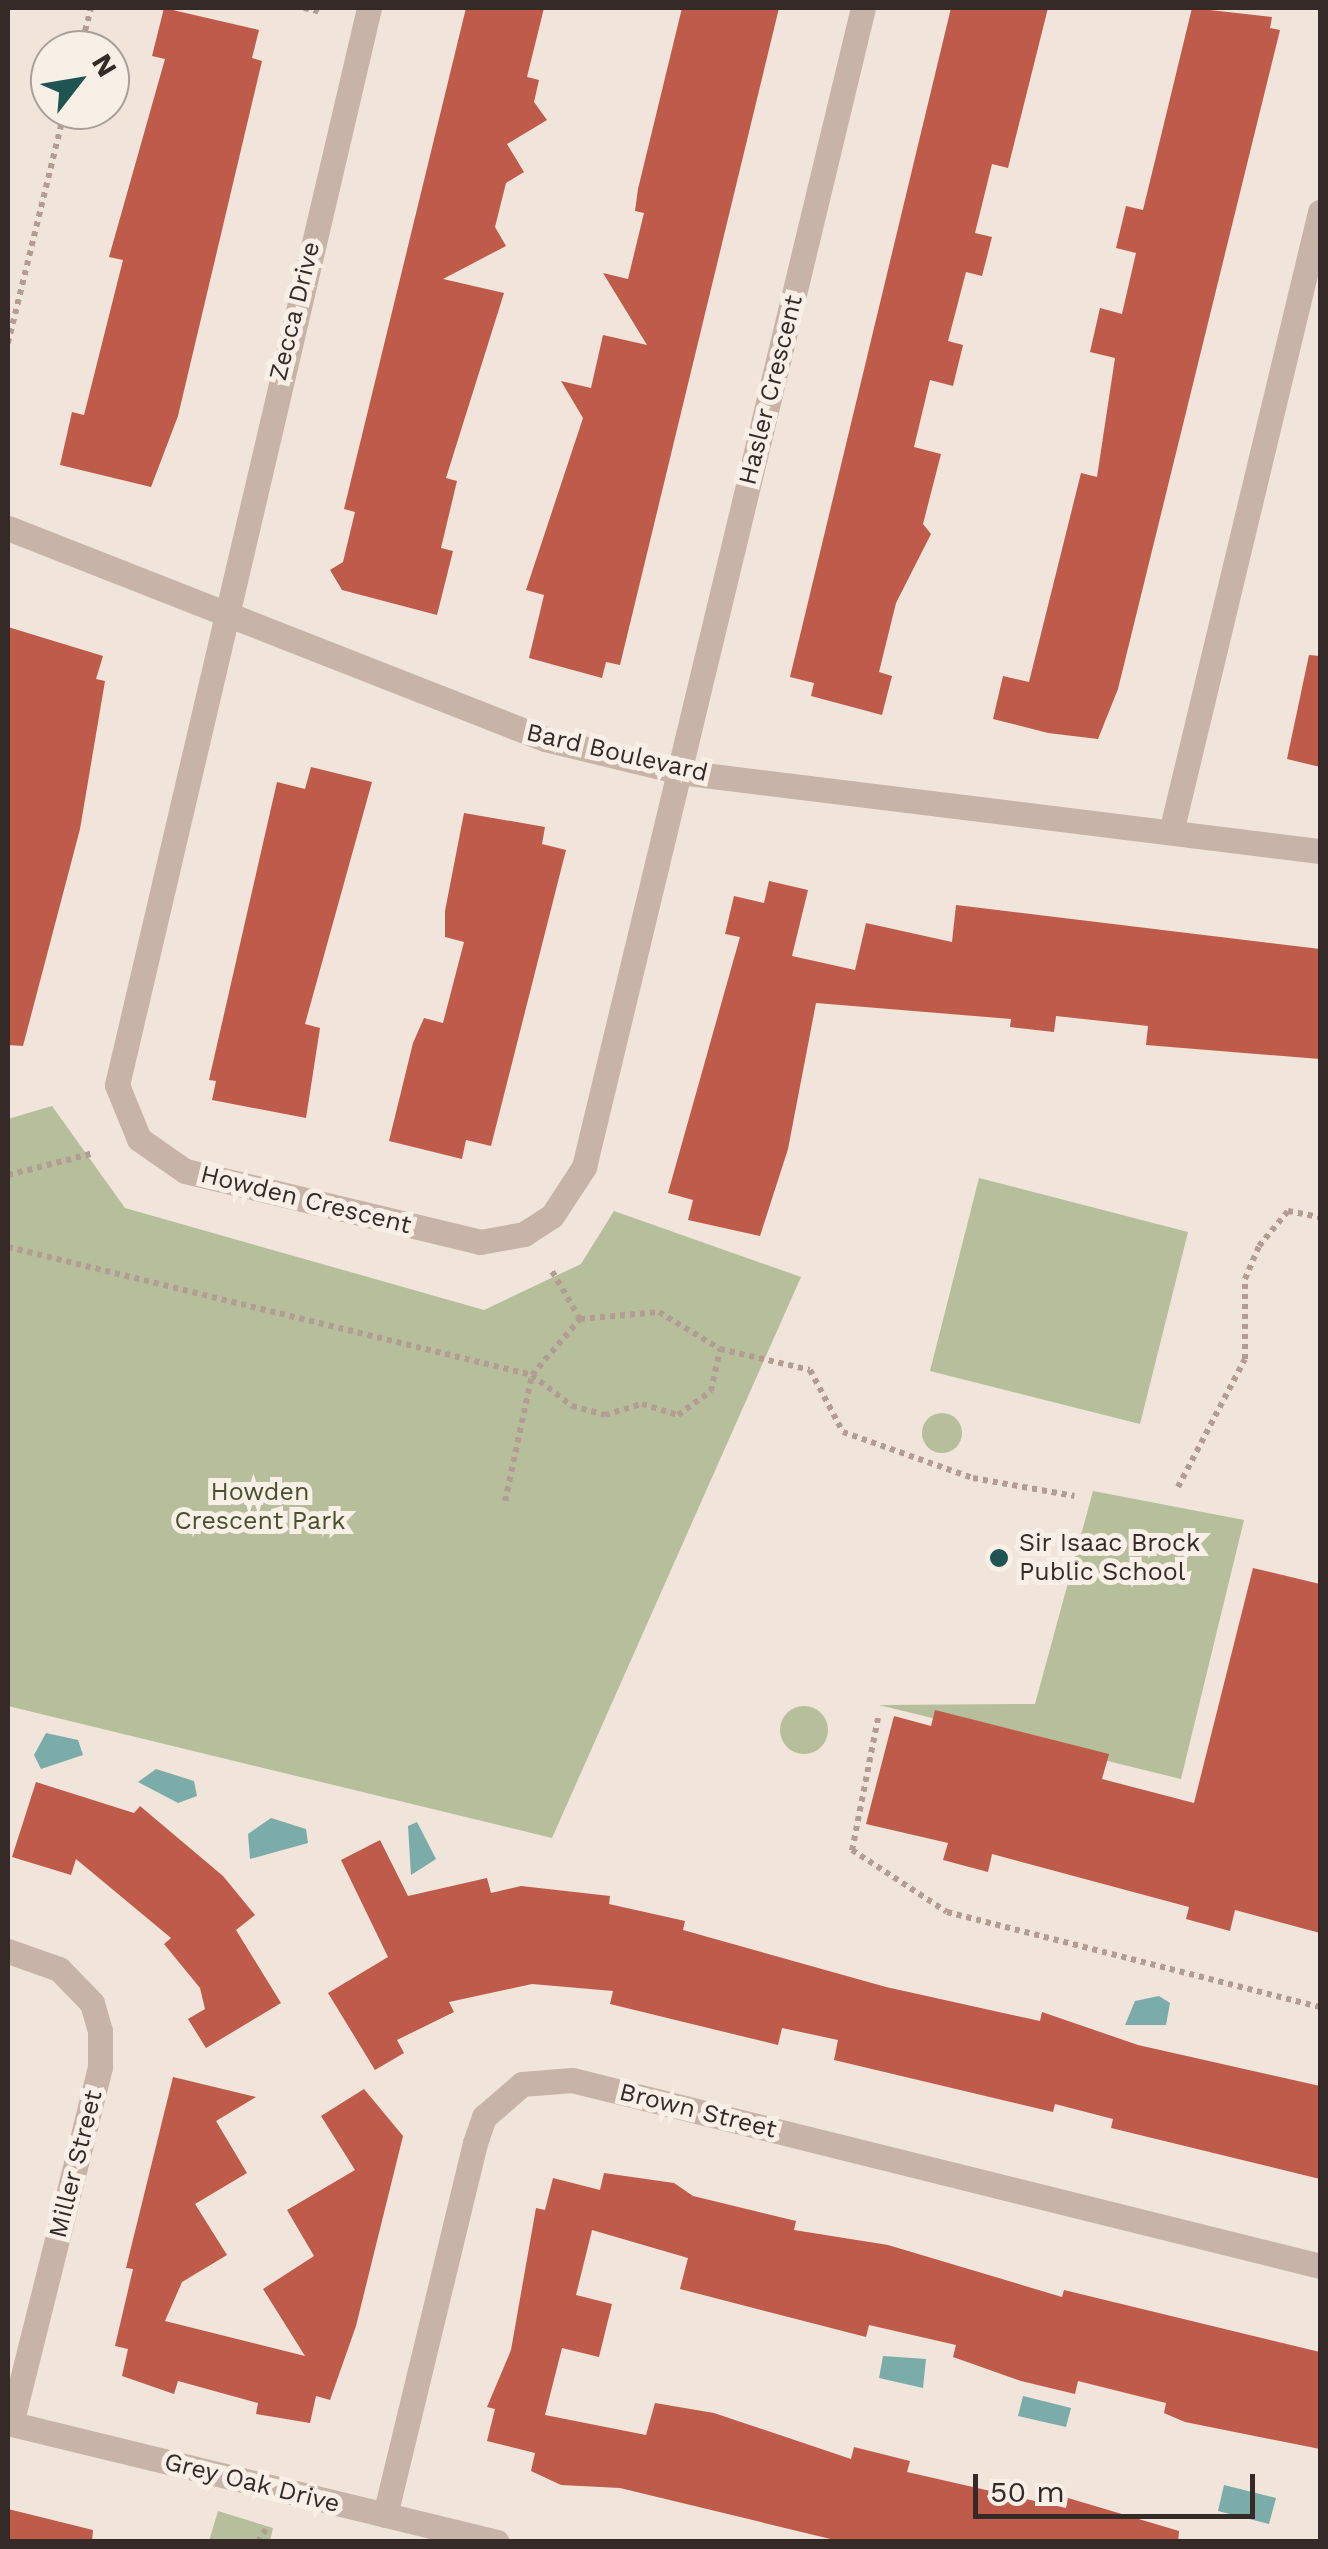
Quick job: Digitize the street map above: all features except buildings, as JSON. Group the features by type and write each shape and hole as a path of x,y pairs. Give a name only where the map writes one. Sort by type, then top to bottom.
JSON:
{"street":[{"name":"Zecca Drive","path":"222,614 369,8"},
{"name":"Hasler Crescent","path":"680,772 863,8"},
{"path":"1171,832 1320,212"},
{"name":"Bard Boulevard","path":"8,528 463,714 680,772 1320,851"},
{"name":"Howden Crescent","path":"222,614 118,1052 124,1113 140,1139 185,1171 480,1242 524,1234 552,1216 584,1167 680,772"},
{"name":"Miller Street","path":"8,1951 59,1969 92,2003 100,2031 100,2067 9,2423"},
{"name":"Brown Street","path":"384,2515 475,2143 484,2117 522,2084 572,2080 1320,2266"},
{"name":"Grey Oak Drive","path":"9,2423 497,2542"}],"path":[{"path":"304,8 324,12"},
{"path":"8,343 60,130"},
{"path":"8,1175 94,1154"},
{"path":"1178,1488 1245,1359 1244,1279 1259,1246 1288,1211 1320,1217"},
{"path":"8,1248 532,1375 572,1406 605,1415 642,1404 678,1415 710,1391 720,1349"},
{"path":"552,1271 580,1318"},
{"path":"504,1501 532,1375 580,1318 658,1312 720,1349 810,1370 843,1432 972,1478 1074,1496"},
{"path":"878,1718 852,1850 947,1912 1320,2007"},
{"path":"258,2542 266,2529"}],"green space":[{"name":"Howden Crescent Park","path":"52,1106 125,1208 484,1310 581,1264 614,1211 801,1277 552,1838 8,1706 8,1119"},
{"path":"979,1178 1188,1232 1140,1424 930,1371"},
{"path":"942,1413 956,1419 962,1433 956,1447 942,1453 928,1447 922,1433 928,1419"},
{"path":"1093,1491 1244,1520 1181,1779 879,1705 1035,1704"},
{"path":"804,1706 821,1713 828,1730 821,1747 804,1754 787,1747 780,1730 787,1713"},
{"path":"218,2511 273,2528 270,2541 209,2541"}],"water":[{"path":"46,1733 78,1740 83,1755 41,1769 34,1755"},
{"path":"156,1769 194,1781 197,1796 178,1803 138,1782"},
{"path":"271,1818 306,1829 308,1843 250,1859 248,1834"},
{"path":"417,1822 436,1859 411,1875 408,1826"},
{"path":"1159,1996 1170,2003 1166,2025 1125,2025 1135,2001"},
{"path":"883,2356 926,2359 923,2388 879,2378"},
{"path":"1023,2396 1071,2408 1066,2427 1018,2416"},
{"path":"1224,2485 1276,2498 1269,2524 1218,2511"}],"place":[{"name":"Sir Isaac Brock Public School","path":"999,1558"}]}
